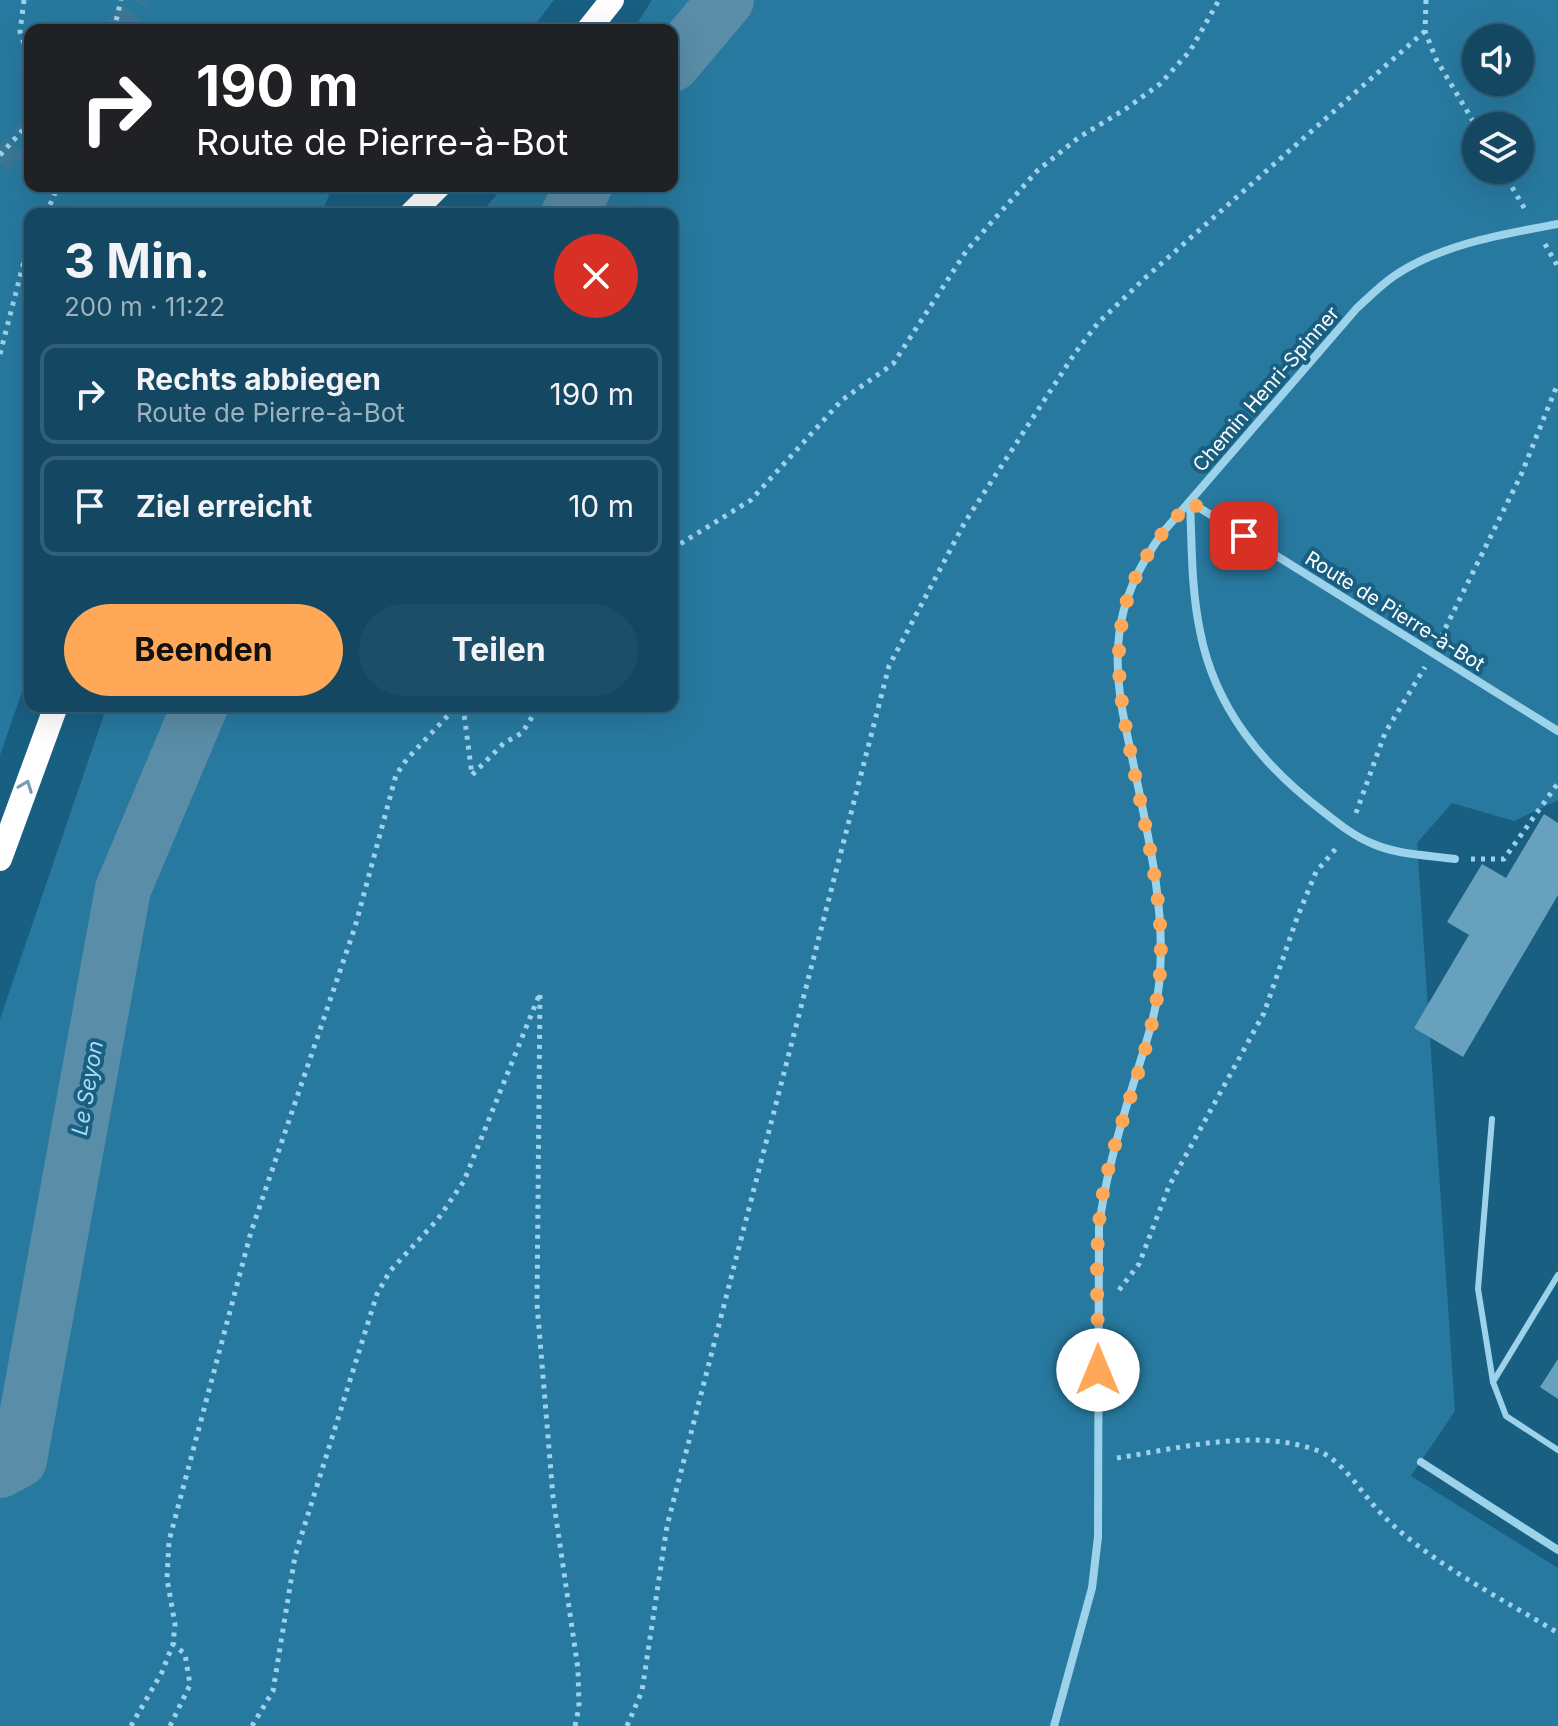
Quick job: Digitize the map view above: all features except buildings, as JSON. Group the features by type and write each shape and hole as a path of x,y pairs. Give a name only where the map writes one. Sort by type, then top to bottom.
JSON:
{"highway":[{"path":"593,24 612,0"},
{"path":"417,208 433,192"},
{"path":"0,859 54,712"}],"street":[{"name":"Chemin Henri-Spinner","path":"1054,1726 1092,1588 1098,1537 1099,1227 1104,1187 1153,1022 1161,970 1161,931 1154,877 1119,694 1119,635 1125,608 1147,555 1357,308 1387,282 1421,262 1492,237 1558,224"},
{"name":"Route de Pierre-à-Bot","path":"1190,502 1558,731"},
{"path":"1190,502 1194,590 1200,631 1210,671 1236,724 1276,772 1349,831 1389,850 1455,859"},
{"path":"1421,1462 1558,1550"}],"lane":[{"path":"1492,1119 1478,1289 1493,1382 1506,1416 1558,1450"},
{"path":"1493,1382 1558,1275"}],"path":[{"path":"24,0 20,32 24,43"},
{"path":"115,24 121,0"},
{"path":"678,545 751,500 842,400 893,364 967,250 1037,171 1078,138 1160,84 1190,51 1219,0"},
{"path":"1426,0 1425,31 1436,59 1468,112"},
{"path":"627,1726 642,1691 667,1526 889,666 965,522 1098,323 1425,31"},
{"path":"0,155 24,126"},
{"path":"1510,184 1536,228"},
{"path":"0,354 24,263"},
{"path":"1099,1310 1127,1282 1139,1264 1169,1186 1264,1013 1316,872 1349,831 1385,733 1433,653 1515,488 1558,383"},
{"path":"131,1726 162,1672 173,1644 175,1624 167,1579 169,1541 251,1232 355,927 396,775 407,759 454,712"},
{"path":"461,712 472,775 504,743 522,733 535,712"},
{"path":"1455,859 1504,859 1558,783"},
{"path":"252,1726 273,1691 295,1556 377,1294 390,1271 438,1219 464,1181 540,993 537,1304 553,1497 578,1669 579,1707 575,1726"},
{"path":"1098,1461 1234,1441 1273,1441 1319,1451 1345,1472 1379,1512 1413,1543 1558,1633"},
{"path":"170,1726 190,1685 185,1654 173,1644"}],"shaded area":[{"path":"0,0 554,0 536,24 24,24 24,192 330,192 324,208 24,208 24,686 0,755"},
{"path":"652,0 1558,0 1558,800 1514,821 1452,803 1417,843 1455,1411 1411,1476 1558,1568 1558,1726 0,1726 0,1019 105,712 678,712 678,208 485,208 499,192 678,192 678,24 637,24"}],"waterway":[{"name":"Le Seyon","path":"678,57 726,0"},
{"name":"Le Seyon","path":"572,208 581,192"},
{"name":"Le Seyon","path":"0,1470 19,1460 123,889 197,712"}],"tunnel":[{"path":"121,24 141,0"},
{"path":"0,164 24,136"}],"route":[{"path":"1098,1370 1099,1227 1104,1187 1153,1022 1161,970 1161,931 1154,877 1119,694 1119,635 1134,581 1147,555 1190,502 1244,536"}]}
